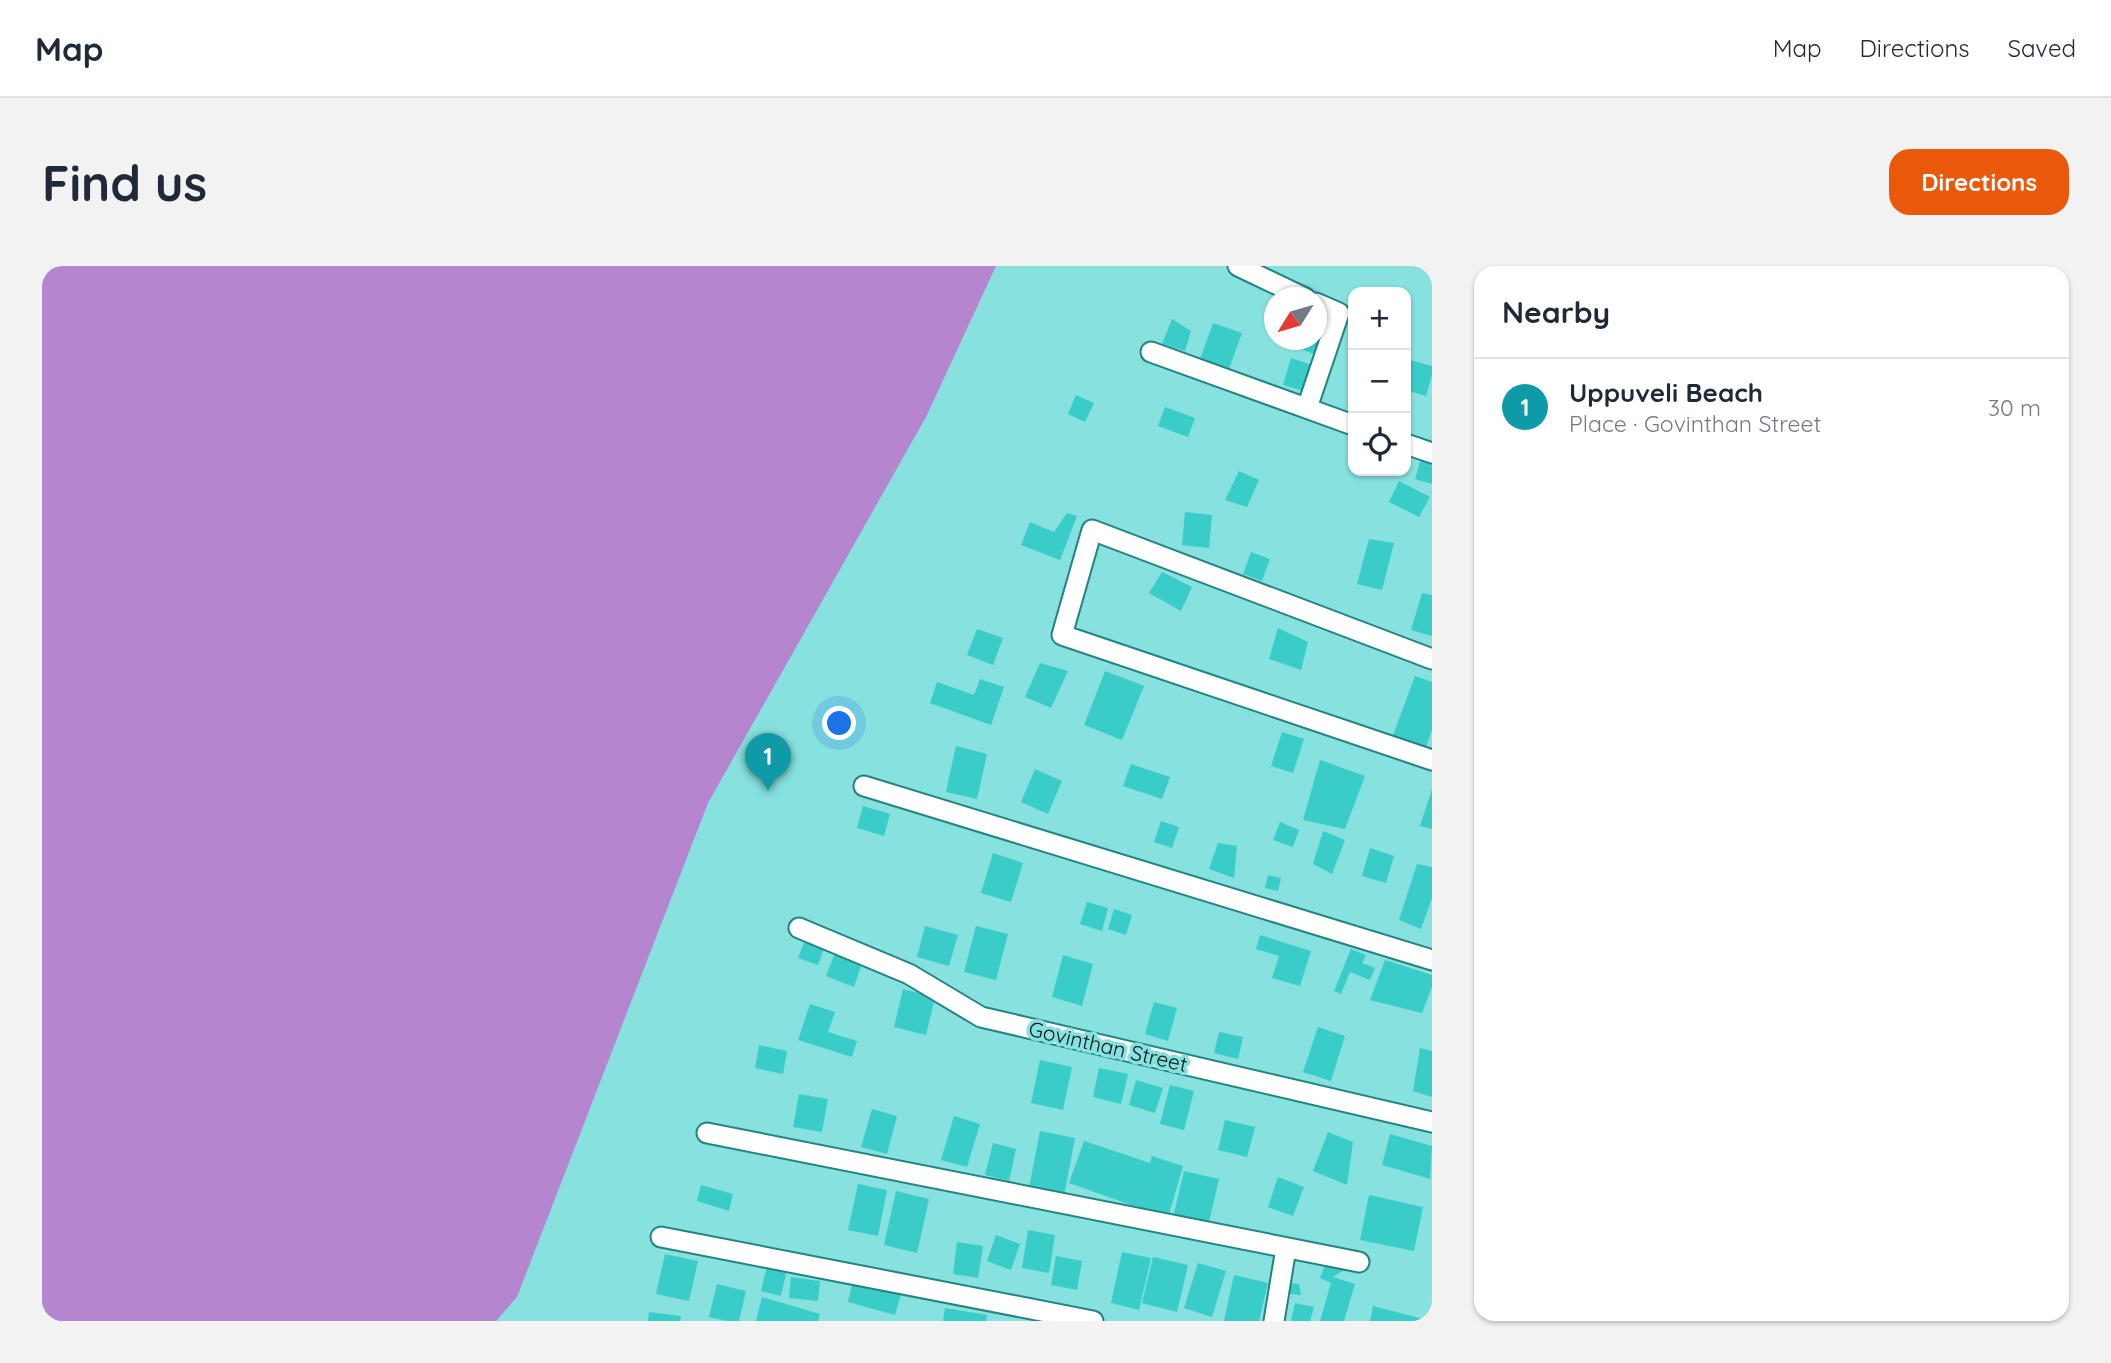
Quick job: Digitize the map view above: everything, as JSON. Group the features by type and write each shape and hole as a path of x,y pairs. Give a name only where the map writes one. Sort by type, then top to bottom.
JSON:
{"street":[{"path":"1238,266 1283,287"},
{"path":"1327,308 1339,313 1327,349"},
{"path":"1307,408 1327,350"},
{"path":"1151,352 1348,423"},
{"path":"1411,446 1432,453"},
{"path":"1432,659 1092,530 1062,635 1432,760"},
{"path":"864,786 1432,960"},
{"name":"Govinthan Street","path":"799,928 909,974 981,1017 1432,1122"},
{"path":"707,1133 1359,1262"},
{"path":"661,1237 1093,1321"},
{"path":"1274,1321 1286,1248"}],"shaded area":[{"path":"42,266 996,266 926,417 708,803 517,1297 496,1321 42,1321"}],"building":[{"path":"1172,319 1191,331 1185,351 1162,344"},
{"path":"1213,323 1242,333 1229,369 1200,359"},
{"path":"1304,350 1321,350 1319,356"},
{"path":"1291,358 1315,366 1307,392 1283,385"},
{"path":"1411,360 1432,366 1426,396 1411,392"},
{"path":"1076,395 1094,403 1085,422 1068,414"},
{"path":"1165,407 1195,418 1188,437 1158,426"},
{"path":"1422,455 1432,458 1432,484 1415,479"},
{"path":"1239,471 1259,480 1247,507 1225,500"},
{"path":"1399,481 1430,497 1419,517 1389,502"},
{"path":"1185,512 1212,515 1209,548 1182,545"},
{"path":"1067,513 1077,516 1060,560 1021,545 1030,522 1054,532"},
{"path":"1369,539 1394,543 1382,590 1357,584"},
{"path":"1251,552 1270,559 1262,581 1243,574"},
{"path":"1162,572 1192,587 1181,611 1149,593"},
{"path":"1422,593 1432,595 1432,636 1411,630"},
{"path":"1278,628 1308,642 1301,670 1269,659"},
{"path":"977,629 1003,638 993,665 967,655"},
{"path":"1040,663 1068,671 1051,708 1025,697"},
{"path":"1105,671 1144,686 1122,740 1084,725"},
{"path":"1415,676 1432,682 1432,730 1425,750 1392,738"},
{"path":"980,679 1004,687 991,725 930,703 937,682 974,695"},
{"path":"1282,732 1304,739 1293,773 1271,766"},
{"path":"956,746 987,754 977,799 946,792"},
{"path":"1320,760 1365,776 1345,829 1303,820"},
{"path":"1131,764 1170,777 1162,799 1123,786"},
{"path":"1035,769 1062,781 1048,814 1021,802"},
{"path":"1432,789 1432,829 1420,826"},
{"path":"863,806 890,814 884,836 857,828"},
{"path":"1161,821 1179,827 1172,848 1154,842"},
{"path":"1280,822 1299,830 1293,847 1273,840"},
{"path":"1323,831 1345,840 1332,874 1313,864"},
{"path":"1218,843 1237,846 1234,878 1209,869"},
{"path":"1370,848 1394,856 1386,883 1362,876"},
{"path":"993,853 1023,863 1011,902 981,893"},
{"path":"1417,864 1432,867 1432,898 1421,929 1399,920"},
{"path":"1268,875 1281,878 1278,891 1265,888"},
{"path":"1087,902 1108,908 1102,931 1080,924"},
{"path":"1114,909 1132,915 1126,935 1108,929"},
{"path":"925,926 958,935 949,966 917,957"},
{"path":"976,926 1008,934 996,980 964,972"},
{"path":"1260,935 1311,951 1300,986 1272,978 1279,956 1256,949"},
{"path":"806,938 825,945 818,965 798,958"},
{"path":"1351,949 1366,955 1362,963 1375,968 1370,980 1350,972 1341,994 1334,991"},
{"path":"836,950 863,960 854,987 826,976"},
{"path":"1063,955 1093,964 1082,1006 1052,997"},
{"path":"1385,960 1432,975 1432,987 1422,1013 1370,1000"},
{"path":"903,989 935,997 926,1035 894,1027"},
{"path":"1154,1002 1177,1008 1168,1041 1145,1034"},
{"path":"810,1004 835,1012 828,1032 857,1041 852,1057 798,1040"},
{"path":"1318,1027 1345,1036 1331,1081 1303,1072"},
{"path":"1219,1032 1243,1037 1238,1059 1214,1053"},
{"path":"759,1045 787,1051 783,1074 755,1068"},
{"path":"1420,1048 1432,1051 1432,1097 1413,1091"},
{"path":"1040,1060 1072,1067 1063,1110 1031,1103"},
{"path":"1099,1068 1128,1074 1121,1104 1093,1097"},
{"path":"1136,1080 1163,1088 1155,1113 1129,1105"},
{"path":"1170,1085 1194,1091 1184,1130 1160,1124"},
{"path":"799,1094 828,1099 822,1132 793,1127"},
{"path":"872,1109 897,1116 887,1154 861,1147"},
{"path":"954,1116 980,1124 967,1167 941,1160"},
{"path":"1225,1120 1255,1127 1247,1157 1218,1150"},
{"path":"1040,1131 1075,1138 1064,1196 1029,1188"},
{"path":"1328,1132 1353,1142 1347,1185 1313,1171"},
{"path":"1390,1134 1432,1146 1430,1179 1382,1165"},
{"path":"1084,1141 1150,1163 1152,1156 1183,1166 1168,1218 1069,1183"},
{"path":"993,1143 1016,1149 1009,1181 985,1175"},
{"path":"1184,1171 1219,1179 1208,1226 1173,1217"},
{"path":"1278,1177 1304,1187 1293,1216 1268,1207"},
{"path":"858,1184 887,1190 878,1236 848,1230"},
{"path":"701,1185 733,1194 729,1211 697,1201"},
{"path":"896,1191 929,1199 917,1253 884,1245"},
{"path":"1369,1195 1423,1207 1414,1251 1360,1240"},
{"path":"1028,1230 1055,1235 1049,1273 1022,1268"},
{"path":"996,1235 1020,1244 1011,1270 987,1261"},
{"path":"957,1242 983,1246 978,1278 953,1274"},
{"path":"1122,1252 1151,1258 1139,1310 1111,1303"},
{"path":"665,1254 698,1261 689,1301 656,1294"},
{"path":"1056,1256 1082,1261 1077,1290 1051,1285"},
{"path":"1153,1257 1188,1265 1177,1312 1142,1303"},
{"path":"1326,1262 1344,1270 1333,1277 1355,1284 1344,1321 1320,1321 1331,1283 1320,1278"},
{"path":"1198,1263 1226,1271 1212,1317 1184,1308"},
{"path":"767,1266 787,1270 781,1296 761,1291"},
{"path":"1234,1275 1268,1283 1259,1321 1224,1321"},
{"path":"791,1277 820,1281 818,1301 789,1298"},
{"path":"853,1281 901,1294 895,1315 848,1302"},
{"path":"1289,1283 1299,1284 1301,1295 1289,1294"},
{"path":"717,1284 746,1291 739,1321 709,1317"},
{"path":"762,1297 820,1314 818,1321 756,1321"},
{"path":"1295,1303 1314,1307 1310,1321 1291,1321"},
{"path":"1373,1306 1427,1320 1427,1321 1370,1321"},
{"path":"945,1308 987,1315 986,1321 943,1321"},
{"path":"649,1312 681,1316 680,1321 648,1321"}],"place":[{"name":"Uppuveli Beach","path":"768,791"}]}
